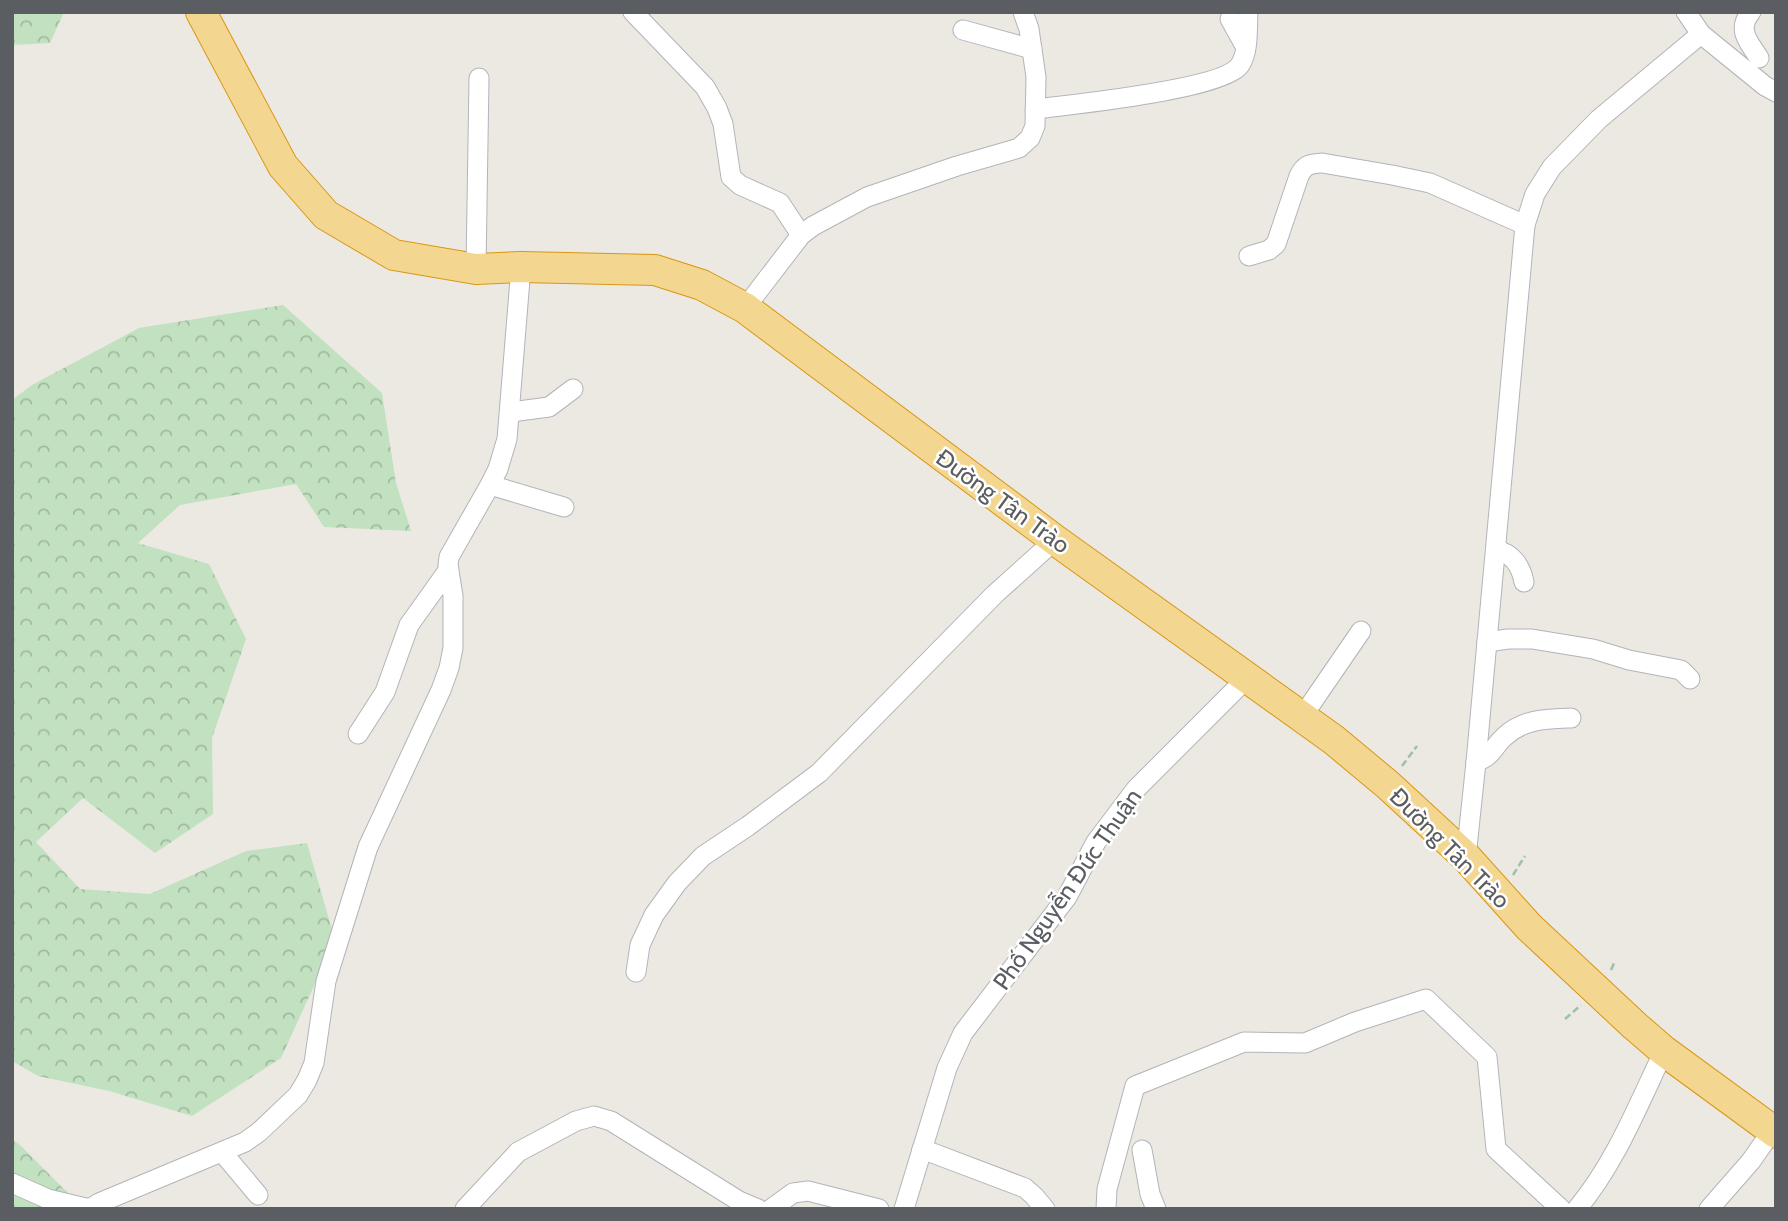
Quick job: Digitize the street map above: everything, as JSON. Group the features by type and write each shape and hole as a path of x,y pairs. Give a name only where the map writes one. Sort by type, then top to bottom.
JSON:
{"highway":[{"name":"Đường Tân Trào","path":"201,12 283,166 326,215 394,255 476,269 521,267 655,270 702,285 745,308 1055,540 1334,740 1388,785 1466,857 1529,927 1600,995 1664,1051 1775,1129"}],"street":[{"path":"633,12 705,87 718,108 731,177 740,185 780,203 802,234"},
{"path":"745,308 802,234 825,219 867,197 1019,148 1030,138 1035,126 1036,77 1023,12"},
{"path":"1686,12 1701,34 1776,92"},
{"path":"1751,12 1745,20 1744,32 1768,60"},
{"path":"1035,109 1175,89 1229,74 1239,67 1246,47 1239,15"},
{"path":"962,30 1032,49"},
{"path":"1466,857 1525,225 1535,194 1552,167 1599,119 1701,34"},
{"path":"1727,55 1745,54 1768,60"},
{"path":"476,269 479,78"},
{"path":"1249,256 1269,250 1276,244 1299,176 1311,163 1430,183 1525,225"},
{"path":"12,1183 48,1199 90,1209 245,1142 298,1095 307,1080 314,1063 326,981 368,847 449,668 453,648 453,596 449,557 498,469 507,439 521,267"},
{"path":"510,412 549,407 573,389"},
{"path":"490,485 564,507"},
{"path":"636,972 640,945 654,915 677,883 704,856 819,773 995,594 1055,540"},
{"path":"1496,550 1503,551 1517,563 1524,582"},
{"path":"358,734 385,692 409,625 449,569"},
{"path":"1302,717 1361,631"},
{"path":"1487,642 1532,639 1593,649 1629,660 1681,670 1690,679"},
{"name":"Phố Nguyễn Đức Thuận","path":"904,1209 947,1068 963,1033 1067,897 1096,842 1136,789 1247,678"},
{"path":"1476,762 1492,754 1502,739 1526,722 1570,718"},
{"path":"1106,1209 1107,1189 1135,1086 1244,1042 1305,1043 1355,1022 1426,999 1487,1058 1496,1149 1561,1209"},
{"path":"1577,1209 1606,1169 1664,1051"},
{"path":"465,1209 518,1152 576,1121 594,1116 611,1121 739,1201 758,1209"},
{"path":"1709,1209 1775,1129"},
{"path":"922,1149 1025,1188 1045,1209"},
{"path":"1142,1150 1150,1194 1156,1209"},
{"path":"222,1152 258,1195"},
{"path":"771,1209 793,1193 808,1191 879,1209"}],"green space":[{"path":"12,12 64,12 50,43 12,45"},
{"path":"283,305 382,393 396,483 411,531 324,527 296,484 180,505 138,543 209,564 246,639 212,738 213,814 155,853 83,798 36,842 80,889 150,894 246,851 307,843 335,940 281,1058 192,1116 109,1091 38,1076 12,1061 12,400 32,385 139,328"},
{"path":"12,1139 76,1201 68,1209 12,1209"}]}
